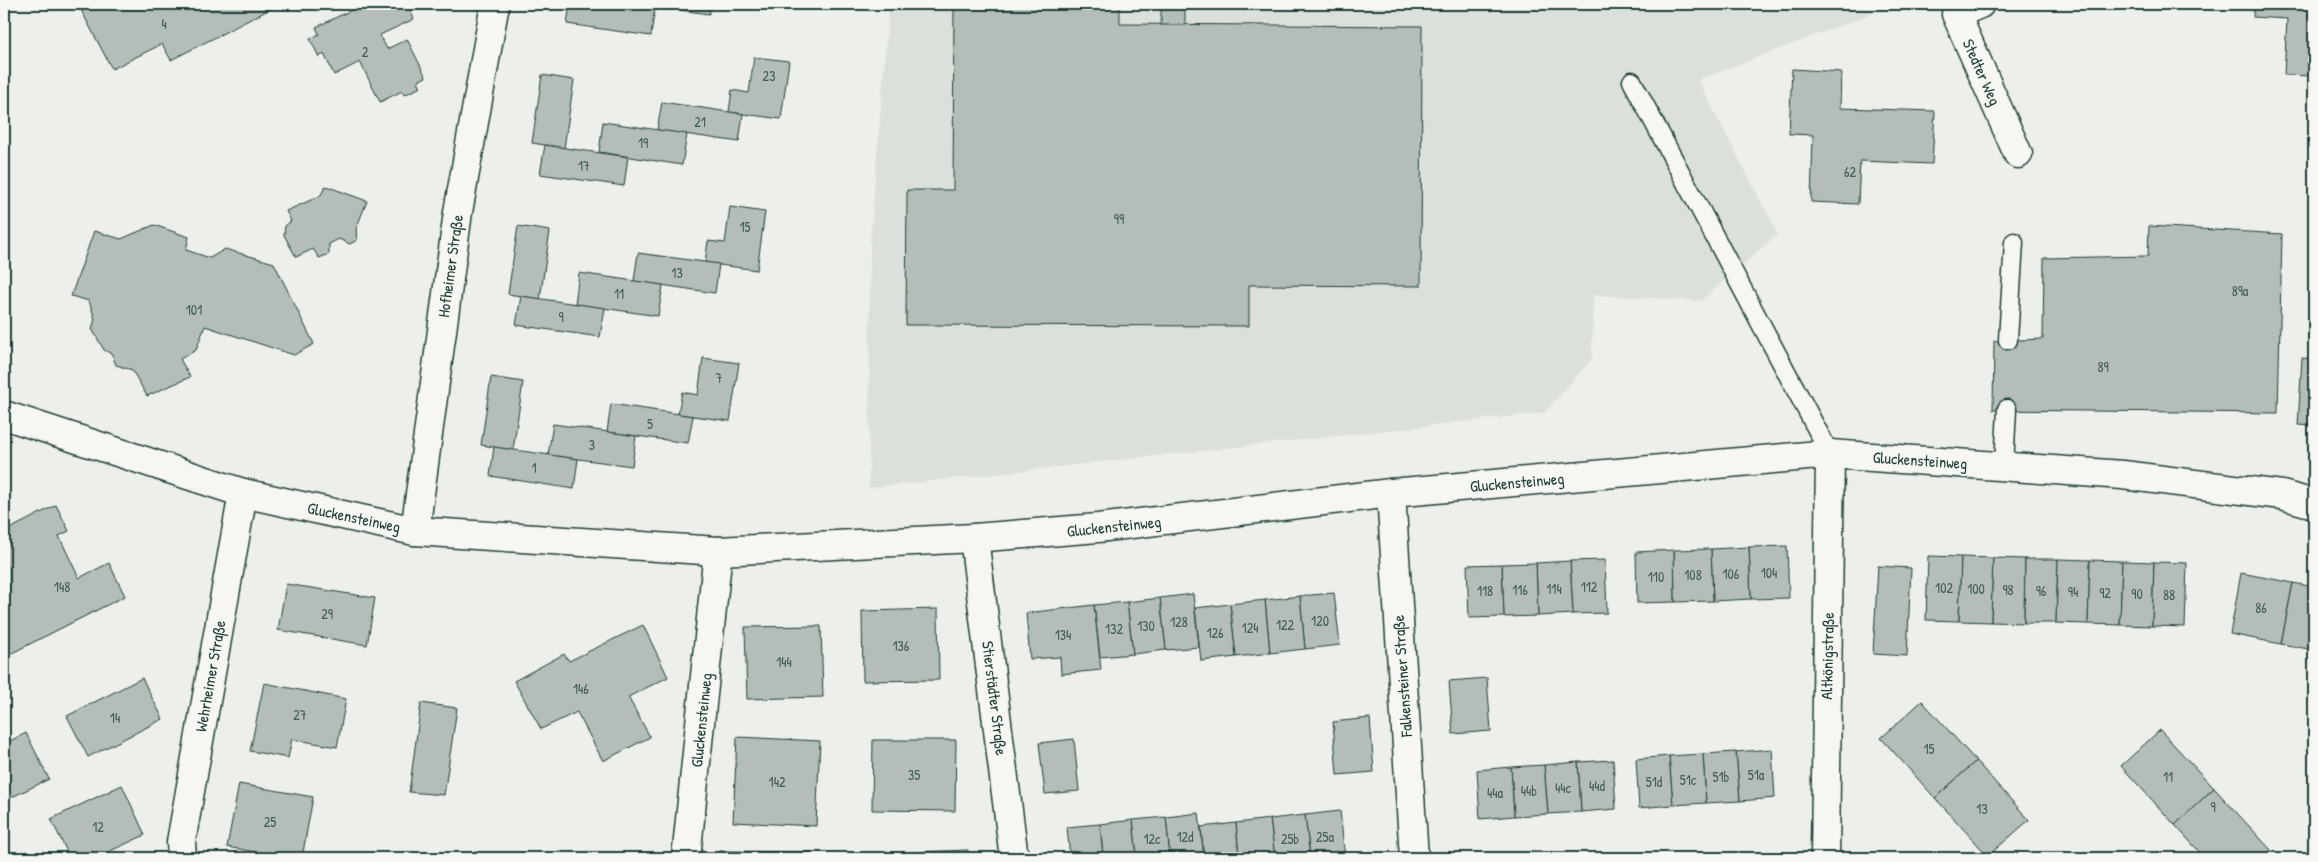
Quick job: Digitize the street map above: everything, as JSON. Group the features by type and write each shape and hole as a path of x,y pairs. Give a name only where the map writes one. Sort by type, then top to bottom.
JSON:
{"street":[{"name":"Hofheimer Straße","path":"415,530 458,212 495,4"},
{"name":"Stedter Weg","path":"1980,4 1956,14 2018,154"},
{"name":"Gluckensteinweg","path":"4,415 243,493 415,530 718,551 974,538 1098,528 1391,493 1830,454 2123,475 2282,495 2314,504"},
{"name":"Altkönigstraße","path":"1825,858 1830,454"},
{"name":"Wehrheimer Straße","path":"182,858 180,842 243,493"},
{"name":"Falkensteiner Straße","path":"1391,493 1414,858"},
{"name":"Stierstädter Straße","path":"974,538 1014,858"},
{"name":"Gluckensteinweg","path":"686,858 718,551"}],"lane":[{"path":"1632,82 1830,454"},
{"path":"2008,340 2014,242"},
{"path":"2004,466 2006,409"}],"shaded area":[{"path":"889,4 1897,4 1698,80 1778,234 1701,301 1593,295 1592,359 1544,413 869,488 870,243"}],"building":[{"path":"89,4 280,4 171,60 162,44 112,69 80,8"},
{"path":"364,4 418,4 419,6 410,10 414,19 380,35 387,49 407,39 426,77 418,81 421,87 404,95 402,91 380,102 360,62 334,75 324,54 319,57 310,39 319,34 316,27"},
{"path":"570,4 636,4 655,6 651,36 567,24"},
{"path":"636,4 710,4 709,14"},
{"path":"954,4 1120,4 1120,24 1422,26 1421,286 1249,285 1249,326 906,325 907,190 953,190"},
{"path":"1161,4 1185,4 1185,25 1161,25"},
{"path":"2254,4 2314,4 2314,76 2284,75 2287,19 2253,17"},
{"path":"754,57 789,61 781,119 729,112 732,90 749,93"},
{"path":"1792,69 1841,72 1840,108 1935,111 1932,164 1860,161 1858,204 1811,202 1813,135 1789,134"},
{"path":"542,75 574,80 564,148 532,143"},
{"path":"662,102 743,114 739,142 657,130"},
{"path":"603,122 687,134 682,165 599,152"},
{"path":"545,145 628,157 624,186 540,174"},
{"path":"326,186 367,201 356,229 357,240 350,244 339,239 329,244 329,254 319,258 313,249 296,257 284,235 285,226 291,221 286,211 320,196"},
{"path":"730,207 765,212 757,270 705,263 708,241 725,243"},
{"path":"154,225 189,237 186,250 210,258 225,249 274,263 314,344 294,355 205,326 196,350 180,359 190,377 147,396 132,370 116,365 112,354 104,350 92,329 95,319 89,301 71,296 94,231 121,239"},
{"path":"518,226 550,231 540,299 508,294"},
{"path":"2149,226 2282,234 2278,413 1993,410 1994,341 2043,339 2044,258 2148,256"},
{"path":"638,253 719,264 715,293 634,281"},
{"path":"579,273 663,285 658,316 575,304"},
{"path":"521,296 605,308 600,337 516,325"},
{"path":"703,358 739,363 730,421 678,414 682,392 698,395"},
{"path":"2302,358 2314,359 2314,426 2298,425"},
{"path":"491,377 523,382 513,450 481,445"},
{"path":"611,404 693,416 688,443 607,432"},
{"path":"553,424 636,436 632,466 548,455"},
{"path":"494,447 578,459 574,489 490,476"},
{"path":"56,505 69,531 59,536 79,578 109,563 125,596 4,657 4,532"},
{"path":"1787,546 1789,598 1751,599 1749,547"},
{"path":"1749,547 1751,599 1713,601 1711,549"},
{"path":"1711,549 1713,601 1675,602 1674,550"},
{"path":"1674,550 1675,602 1637,603 1636,552"},
{"path":"1928,556 1961,557 1959,621 1926,620"},
{"path":"1961,557 1993,558 1991,622 1959,621"},
{"path":"1993,558 2025,559 2024,623 1991,622"},
{"path":"2025,559 2058,559 2056,623 2024,623"},
{"path":"2058,559 2090,560 2088,624 2056,623"},
{"path":"1605,560 1607,613 1573,614 1570,561"},
{"path":"2090,560 2122,561 2120,625 2088,624"},
{"path":"1570,561 1573,614 1538,616 1536,563"},
{"path":"2122,561 2154,562 2152,626 2120,625"},
{"path":"2154,562 2187,563 2185,627 2152,626"},
{"path":"1536,563 1538,616 1504,617 1502,564"},
{"path":"1502,564 1504,617 1469,618 1467,565"},
{"path":"1878,566 1911,568 1907,656 1873,654"},
{"path":"2241,573 2293,583 2281,644 2230,634"},
{"path":"2293,583 2314,587 2314,650 2281,644"},
{"path":"286,584 375,598 367,645 278,630"},
{"path":"1334,593 1340,645 1305,649 1300,596"},
{"path":"1193,594 1199,647 1166,650 1160,598"},
{"path":"1300,596 1305,649 1270,653 1265,600"},
{"path":"1160,598 1166,650 1133,654 1127,602"},
{"path":"1265,600 1270,653 1236,657 1230,604"},
{"path":"1127,602 1133,654 1100,657 1094,605"},
{"path":"1230,604 1236,657 1201,661 1195,608"},
{"path":"1094,605 1101,670 1061,674 1060,657 1030,659 1026,613"},
{"path":"938,609 939,680 863,681 862,611"},
{"path":"643,625 668,677 628,697 650,737 603,761 577,712 541,729 514,681 564,654 569,661"},
{"path":"821,626 823,697 747,699 745,627"},
{"path":"142,678 163,719 88,757 67,716"},
{"path":"1487,678 1491,731 1453,734 1449,681"},
{"path":"264,683 346,699 337,747 292,739 288,758 250,751"},
{"path":"1922,701 1976,761 1935,798 1881,738"},
{"path":"421,703 457,708 444,795 409,792"},
{"path":"1370,718 1374,772 1337,775 1333,722"},
{"path":"2160,730 2214,788 2175,825 2121,766"},
{"path":"26,733 49,779 4,801 4,744"},
{"path":"737,737 820,741 816,826 733,822"},
{"path":"1074,739 1079,791 1045,794 1039,743"},
{"path":"873,740 956,740 955,811 872,810"},
{"path":"1772,749 1775,798 1740,801 1736,752"},
{"path":"1736,752 1740,801 1706,803 1703,754"},
{"path":"1703,754 1706,803 1673,805 1669,756"},
{"path":"1669,756 1673,805 1639,808 1636,759"},
{"path":"1613,760 1616,809 1581,812 1578,762"},
{"path":"1976,761 2029,820 1988,856 1935,798"},
{"path":"1578,762 1581,812 1548,814 1544,765"},
{"path":"1544,765 1548,814 1514,816 1511,767"},
{"path":"1511,767 1514,816 1480,819 1477,770"},
{"path":"239,784 313,797 302,858 289,858 227,847"},
{"path":"122,785 145,835 95,858 70,858 51,819"},
{"path":"2214,788 2271,850 2262,858 2205,858 2175,825"},
{"path":"1340,811 1345,858 1310,858 1305,815"},
{"path":"1199,813 1204,858 1170,858 1166,817"},
{"path":"1305,815 1310,858 1275,858 1270,819"},
{"path":"1166,817 1170,858 1137,858 1133,820"},
{"path":"1270,819 1275,858 1239,858 1236,823"},
{"path":"1133,820 1137,858 1103,858 1100,824"},
{"path":"1236,823 1239,858 1204,858 1201,827"},
{"path":"1100,824 1103,858 1070,858 1067,827"},
{"path":"968,850 968,858 887,858 887,853"},
{"path":"719,851 813,852 813,858 719,858"}]}
